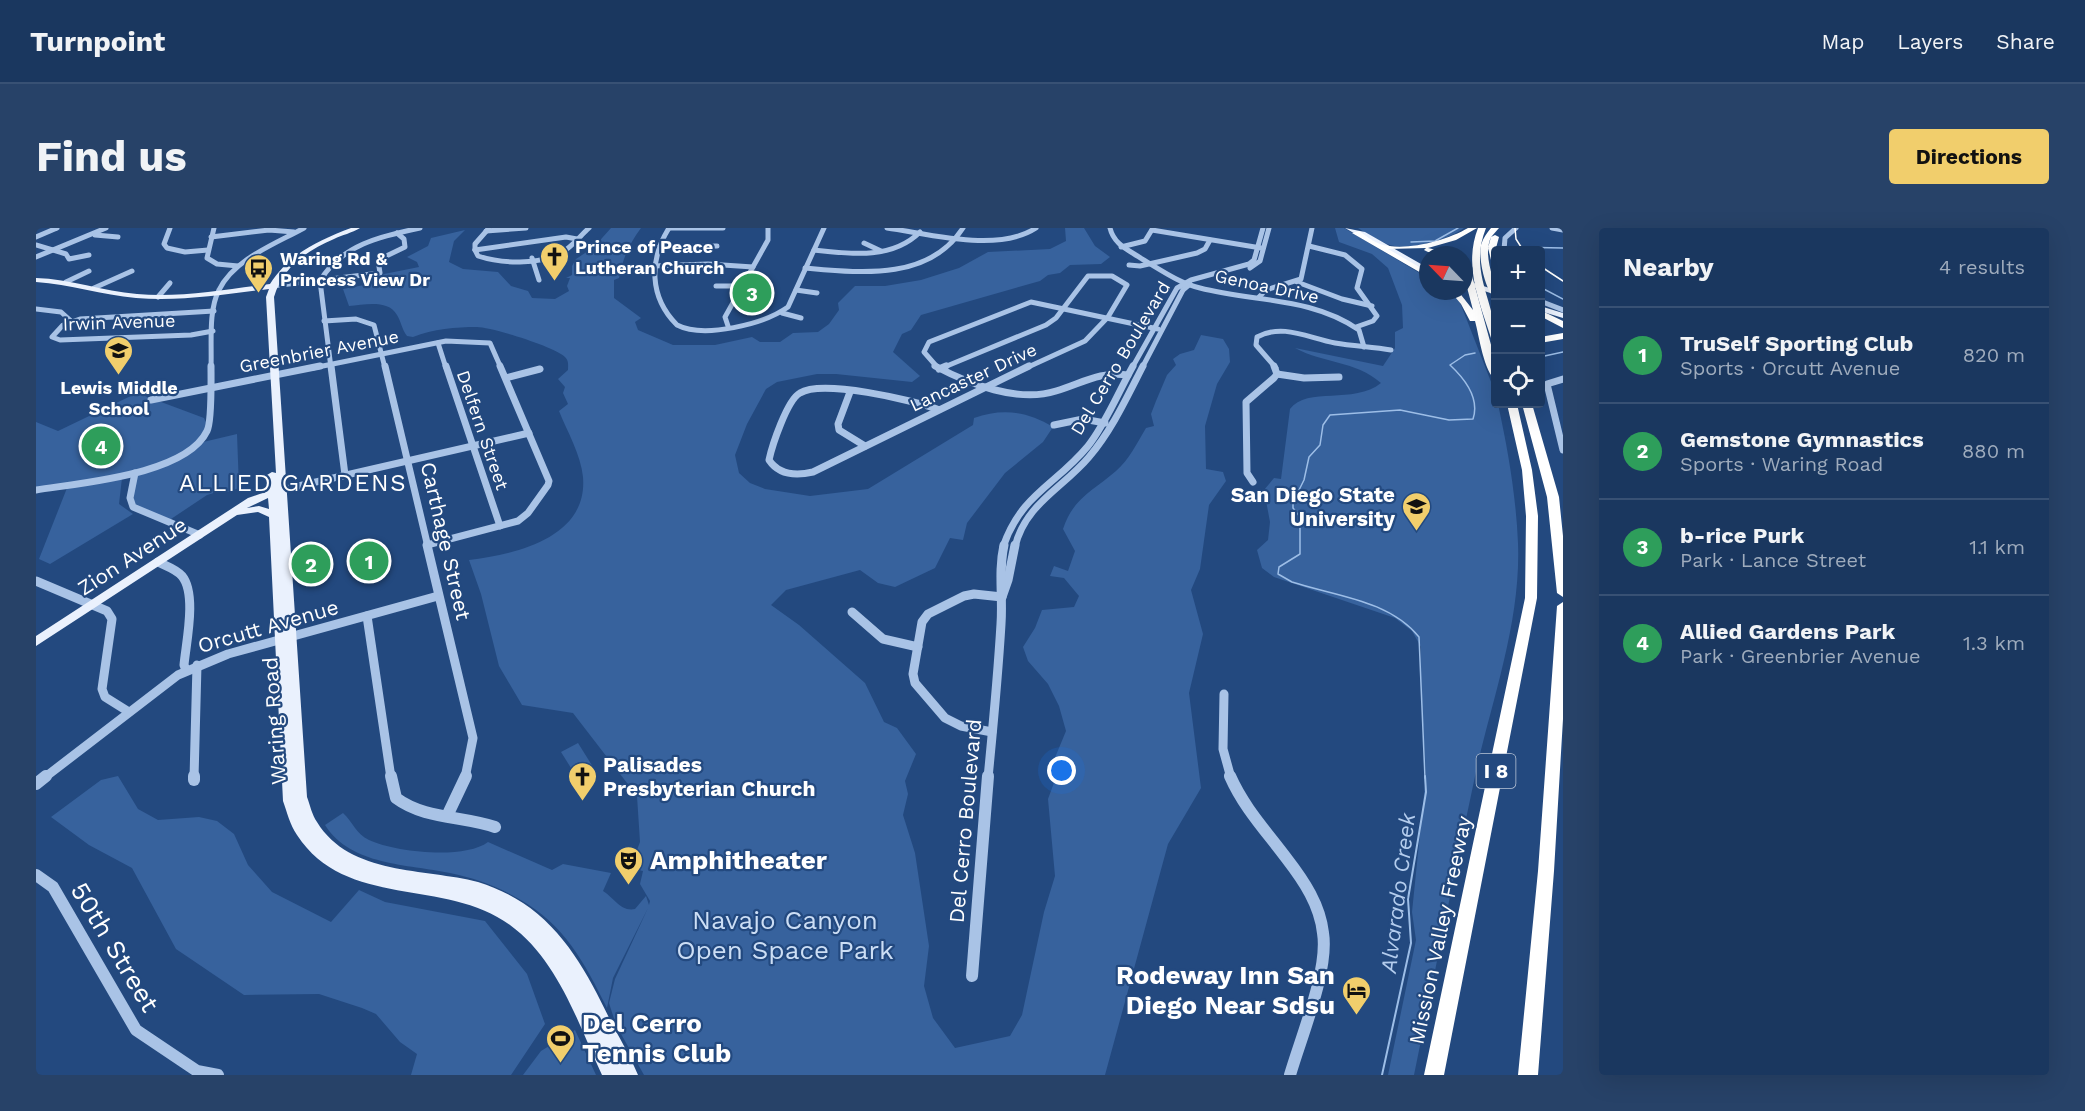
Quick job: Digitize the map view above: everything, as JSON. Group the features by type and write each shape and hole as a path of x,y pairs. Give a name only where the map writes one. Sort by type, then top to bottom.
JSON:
{"highway":[{"path":"1385,246 1410,248 1448,242 1473,228"},
{"path":"1482,228 1476,240 1473,260 1491,323"},
{"path":"1492,246 1496,228"},
{"path":"1491,280 1483,256 1486,241 1496,228"},
{"path":"1355,230 1419,266"},
{"path":"1402,257 1410,248"},
{"path":"1419,252 1413,253 1419,263"},
{"path":"1473,295 1490,360"},
{"path":"1462,300 1467,306 1491,363"},
{"path":"1545,309 1563,315"},
{"path":"1545,311 1563,325"},
{"path":"1545,334 1563,336"},
{"path":"1545,340 1563,336"},
{"path":"1505,408 1526,465"},
{"name":"Mission Valley Freeway","path":"1434,1075 1531,598 1532,516 1526,465 1513,408"},
{"path":"1528,408 1557,519 1563,593"},
{"path":"1528,1075 1546,872 1563,606"}],"main road":[{"path":"269,286 277,270 296,253 350,228"},
{"path":"36,280 66,282 120,294 158,297 269,286 283,270 303,254 356,228"},
{"path":"1348,228 1402,257"},
{"path":"1355,230 1419,266"},
{"name":"Waring Road","path":"269,286 290,801 294,818 303,834 320,854 363,878 471,897 501,911 528,930 558,966 611,1075"},
{"path":"1473,286 1491,293"},
{"name":"Waring Road","path":"277,490 274,515 300,797 304,813 313,828 329,847 372,870 478,890 509,903 537,922 568,960 629,1075"},
{"name":"Zion Avenue","path":"36,642 229,515 260,496 277,490"},
{"path":"229,515 253,509 274,515"}],"street":[{"path":"36,237 57,228"},
{"path":"36,257 95,235 106,228"},
{"path":"170,228 164,244 167,248 185,252 208,250"},
{"path":"214,228 207,258 217,264 238,266"},
{"path":"36,490 135,472 175,458 204,436 208,430 214,311 218,291 238,266 260,250 304,228"},
{"path":"345,476 320,281 330,265 346,254 398,233 420,228"},
{"path":"526,228 488,230 475,244 478,256 489,261 554,255 564,250 589,228"},
{"path":"723,228 669,228 658,247 653,266 659,299 673,323 682,328 697,330 756,323 782,313 801,318"},
{"path":"728,326 726,317 768,240 768,228"},
{"path":"782,313 796,290 824,228"},
{"path":"886,228 1013,239 1030,234 1036,228"},
{"path":"806,268 860,273 885,272 948,251 960,236 963,228"},
{"path":"1110,228 1111,235 1121,246 1145,241 1153,229 1260,248 1269,228"},
{"name":"Del Cerro Boulevard","path":"1002,597 1010,583 1013,549 1021,527 1039,501 1096,448 1177,288 1247,265 1254,260 1260,248 1263,228"},
{"path":"1259,297 1266,290 1297,282 1303,277 1312,228"},
{"path":"1504,246 1505,238 1516,228"},
{"path":"1552,228 1563,230"},
{"path":"211,237 269,230 294,232"},
{"path":"814,250 861,254 881,251 908,242 920,232"},
{"path":"269,286 380,273 378,260 405,247 404,239 398,233"},
{"path":"95,235 118,237"},
{"path":"475,250 566,237 578,238"},
{"path":"1129,265 1150,263 1202,251 1210,240"},
{"path":"864,243 881,251"},
{"path":"36,245 66,254 69,259 89,255"},
{"path":"658,247 717,246"},
{"name":"Genoa Drive","path":"1121,246 1187,283 1295,304 1340,319 1356,327"},
{"path":"1309,246 1338,252 1360,266 1363,272 1356,284 1357,288 1377,312 1376,319 1356,327 1361,333 1364,347"},
{"path":"532,258 539,280"},
{"path":"653,266 708,264 753,267"},
{"path":"66,282 88,271"},
{"path":"94,288 132,271"},
{"name":"Lancaster Drive","path":"850,392 814,389 799,393 794,398 769,460 774,467 784,472 801,474 813,472 987,385 1086,341 1108,317 1127,287 1124,280 1112,276 1088,276 1064,307"},
{"path":"1297,282 1342,299 1372,306"},
{"path":"158,297 170,286 170,283"},
{"path":"716,286 742,286"},
{"path":"796,290 817,292"},
{"path":"1128,375 1102,372 1052,392 1033,395 987,385 939,369 927,359 924,352 929,342 935,338 1024,303 1038,302 1158,328"},
{"path":"939,369 1046,325 1056,318 1064,307"},
{"path":"36,309 61,312 71,321 214,311"},
{"name":"Carthage Street","path":"324,321 351,318 373,323 381,354 473,738 468,772 448,814"},
{"name":"Irwin Avenue","path":"71,321 63,325 52,337 60,340 213,331"},
{"name":"Del Cerro Boulevard","path":"972,976 1002,597 999,581 1003,548 1011,524 1031,498 1088,446 1128,375 1158,328"},
{"path":"1253,482 1247,473 1246,402 1252,394 1273,381 1277,374 1276,368 1256,345 1257,337 1281,331 1304,334 1332,343 1391,350"},
{"name":"Greenbrier Avenue","path":"151,400 438,343 481,341 492,345 507,378"},
{"name":"Delfern Street","path":"438,343 500,526"},
{"path":"427,544 500,526 525,516 548,486 549,481 507,378 540,369"},
{"path":"1277,374 1304,378 1339,377"},
{"path":"1563,379 1547,384 1563,450"},
{"path":"865,446 840,430 838,424 850,392 910,399 937,409"},
{"path":"1054,425 1083,419 1110,424"},
{"name":"Zion Avenue","path":"277,490 529,433"},
{"path":"135,472 130,498 133,507 200,535"},
{"path":"158,562 180,573 185,580 189,595 184,665 186,670"},
{"path":"36,591 40,583 107,611 112,619 103,690 105,697 129,712"},
{"name":"Orcutt Avenue","path":"36,784 186,670 285,639 438,596"},
{"path":"992,732 961,726 945,718 915,683 913,674 922,622 928,614 964,596 1002,597"},
{"path":"852,612 883,639 918,647"},
{"path":"367,616 394,793 400,802 410,807 448,814 495,827"},
{"path":"194,780 197,665"},
{"path":"1224,694 1221,746 1229,773 1248,806 1304,883 1323,921 1326,946 1323,962 1290,1075"},
{"name":"50th Street","path":"36,875 53,887 136,1030 197,1071 208,1075 218,1075"}],"green space":[{"name":"Navajo Canyon Open Space Park","path":"611,228 641,228 627,252 619,278 614,280 614,298 641,318 635,322 638,330 673,345 715,345 752,337 760,342 780,342 793,333 818,332 829,324 839,310 838,303 855,286 885,286 921,280 959,268 988,252 1050,249 1066,241 1065,228 1084,228 1095,246 1110,257 1101,264 1070,265 1060,273 1048,275 1040,281 921,315 911,330 902,334 893,352 920,376 912,382 817,374 777,382 766,389 747,424 735,455 739,473 750,483 765,489 810,496 868,489 973,425 974,418 984,415 1004,412 1024,414 1053,427 1043,442 1005,473 967,523 963,540 950,538 935,568 895,587 878,583 860,570 786,590 771,605 799,625 865,683 884,722 897,728 916,754 905,781 908,794 903,815 915,853 929,946 924,986 933,1018 955,1048 1010,1036 1022,1015 1044,912 1055,876 1048,799 1055,780 1054,760 1066,731 1059,706 1048,684 1028,661 1023,647 1035,628 1042,610 1074,607 1079,596 1064,578 1050,576 1054,566 1068,571 1075,551 1063,529 1067,518 1078,502 1121,467 1146,428 1154,426 1151,414 1167,375 1176,365 1173,359 1180,354 1194,350 1201,335 1223,339 1229,349 1230,362 1217,384 1205,426 1206,469 1223,472 1226,481 1209,505 1200,569 1191,590 1203,634 1189,693 1201,788 1168,844 1105,1075 644,1075 616,1025 609,1003 615,979 648,908 613,978 607,1008 572,946 535,909 511,894 477,880 365,856 350,849 325,825 343,813 361,835 369,840 412,851 463,851 477,848 488,842 552,870 563,864 611,873 603,891 618,904 635,909 646,896 649,905 650,901 640,884 643,871 630,868 640,842 637,796 573,713 522,705 499,666 481,594 469,560 507,553 546,539 562,528 574,515 581,498 583,477 577,452 559,411 568,404 563,393 565,387 558,379 568,370 567,360 559,353 537,343 484,328 453,328 413,337 407,336 393,310 375,304 349,306 343,289 380,282 383,280 380,276 384,274 419,267 417,262 407,257 428,246 431,238 465,230 454,241 449,262 463,269 498,272 511,286 528,291 532,298 555,299 569,291 567,286 570,278 566,278 572,275 572,266 576,259 594,247"},
{"name":"San Diego State University","path":"1335,228 1344,228 1419,273 1419,300 1459,300 1491,382 1491,408 1499,408 1515,508 1518,571 1511,628 1477,767 1414,1075 1388,1075 1416,940 1412,912 1426,775 1420,674 1421,647 1412,631 1395,618 1274,577 1262,568 1257,550 1268,540 1270,522 1264,490 1274,478 1281,479 1290,409 1298,402 1308,398 1358,393 1381,383 1360,370 1295,348 1383,366 1395,348 1395,332 1403,328 1402,305 1388,268 1372,254 1339,242"},
{"path":"1358,228 1464,228 1448,237 1427,244 1405,247 1387,244"},
{"path":"137,393 204,418 208,427 199,443 237,434 239,488 207,495 168,521 133,506 135,473 36,490 36,422 58,431"},
{"path":"122,478 119,504 133,514 50,564 39,559 67,488"},
{"path":"578,743 593,767 576,776 561,752"},
{"path":"118,776 138,809 158,820 199,817 217,821 234,834 248,865 272,892 331,922 359,890 385,902 485,921 527,974 545,1024 511,1075 411,1075 417,1054 400,1042 376,1014 319,994 244,995 176,949 132,868 89,845 51,817 101,780"},
{"name":"Del Cerro Tennis Club","path":"575,1030 596,1075 523,1075 541,1051"}],"waterway":[{"path":"1411,242 1435,241 1458,228"},
{"name":"Alvarado Creek","path":"1545,248 1563,248"},
{"name":"Alvarado Creek","path":"1545,290 1563,299"},
{"name":"Alvarado Creek","path":"1545,356 1563,352"},
{"name":"Alvarado Creek","path":"1425,778 1419,637 1407,625 1377,607 1292,582 1278,574 1279,567 1300,554 1300,517 1293,508 1293,502 1304,480 1309,457 1320,445 1323,425 1330,415 1400,410 1449,420 1473,419 1475,411 1473,396 1461,376 1450,365 1465,355 1475,353"},
{"name":"Alvarado Creek","path":"1382,1075 1411,943 1408,899 1426,792 1425,776"}],"tram line":[{"path":"1515,228 1516,239 1520,246"},
{"path":"1545,269 1563,281"}],"place":[{"name":"Prince of Peace Lutheran Church","path":"554,282"},
{"name":"b-rice Purk","path":"752,293"},
{"name":"Waring Rd & Princess View Dr","path":"259,294"},
{"name":"Lewis Middle School","path":"119,376"},
{"name":"Allied Gardens Park","path":"101,446"},
{"name":"San Diego State University","path":"1416,532"},
{"name":"TruSelf Sporting Club","path":"369,561"},
{"name":"Gemstone Gymnastics","path":"311,564"},
{"name":"Palisades Presbyterian Church","path":"582,802"},
{"name":"Amphitheater","path":"629,886"},
{"name":"Rodeway Inn San Diego Near Sdsu","path":"1356,1016"},
{"name":"Del Cerro Tennis Club","path":"561,1064"}],"district":[{"name":"ALLIED GARDENS","path":"293,483"}]}
